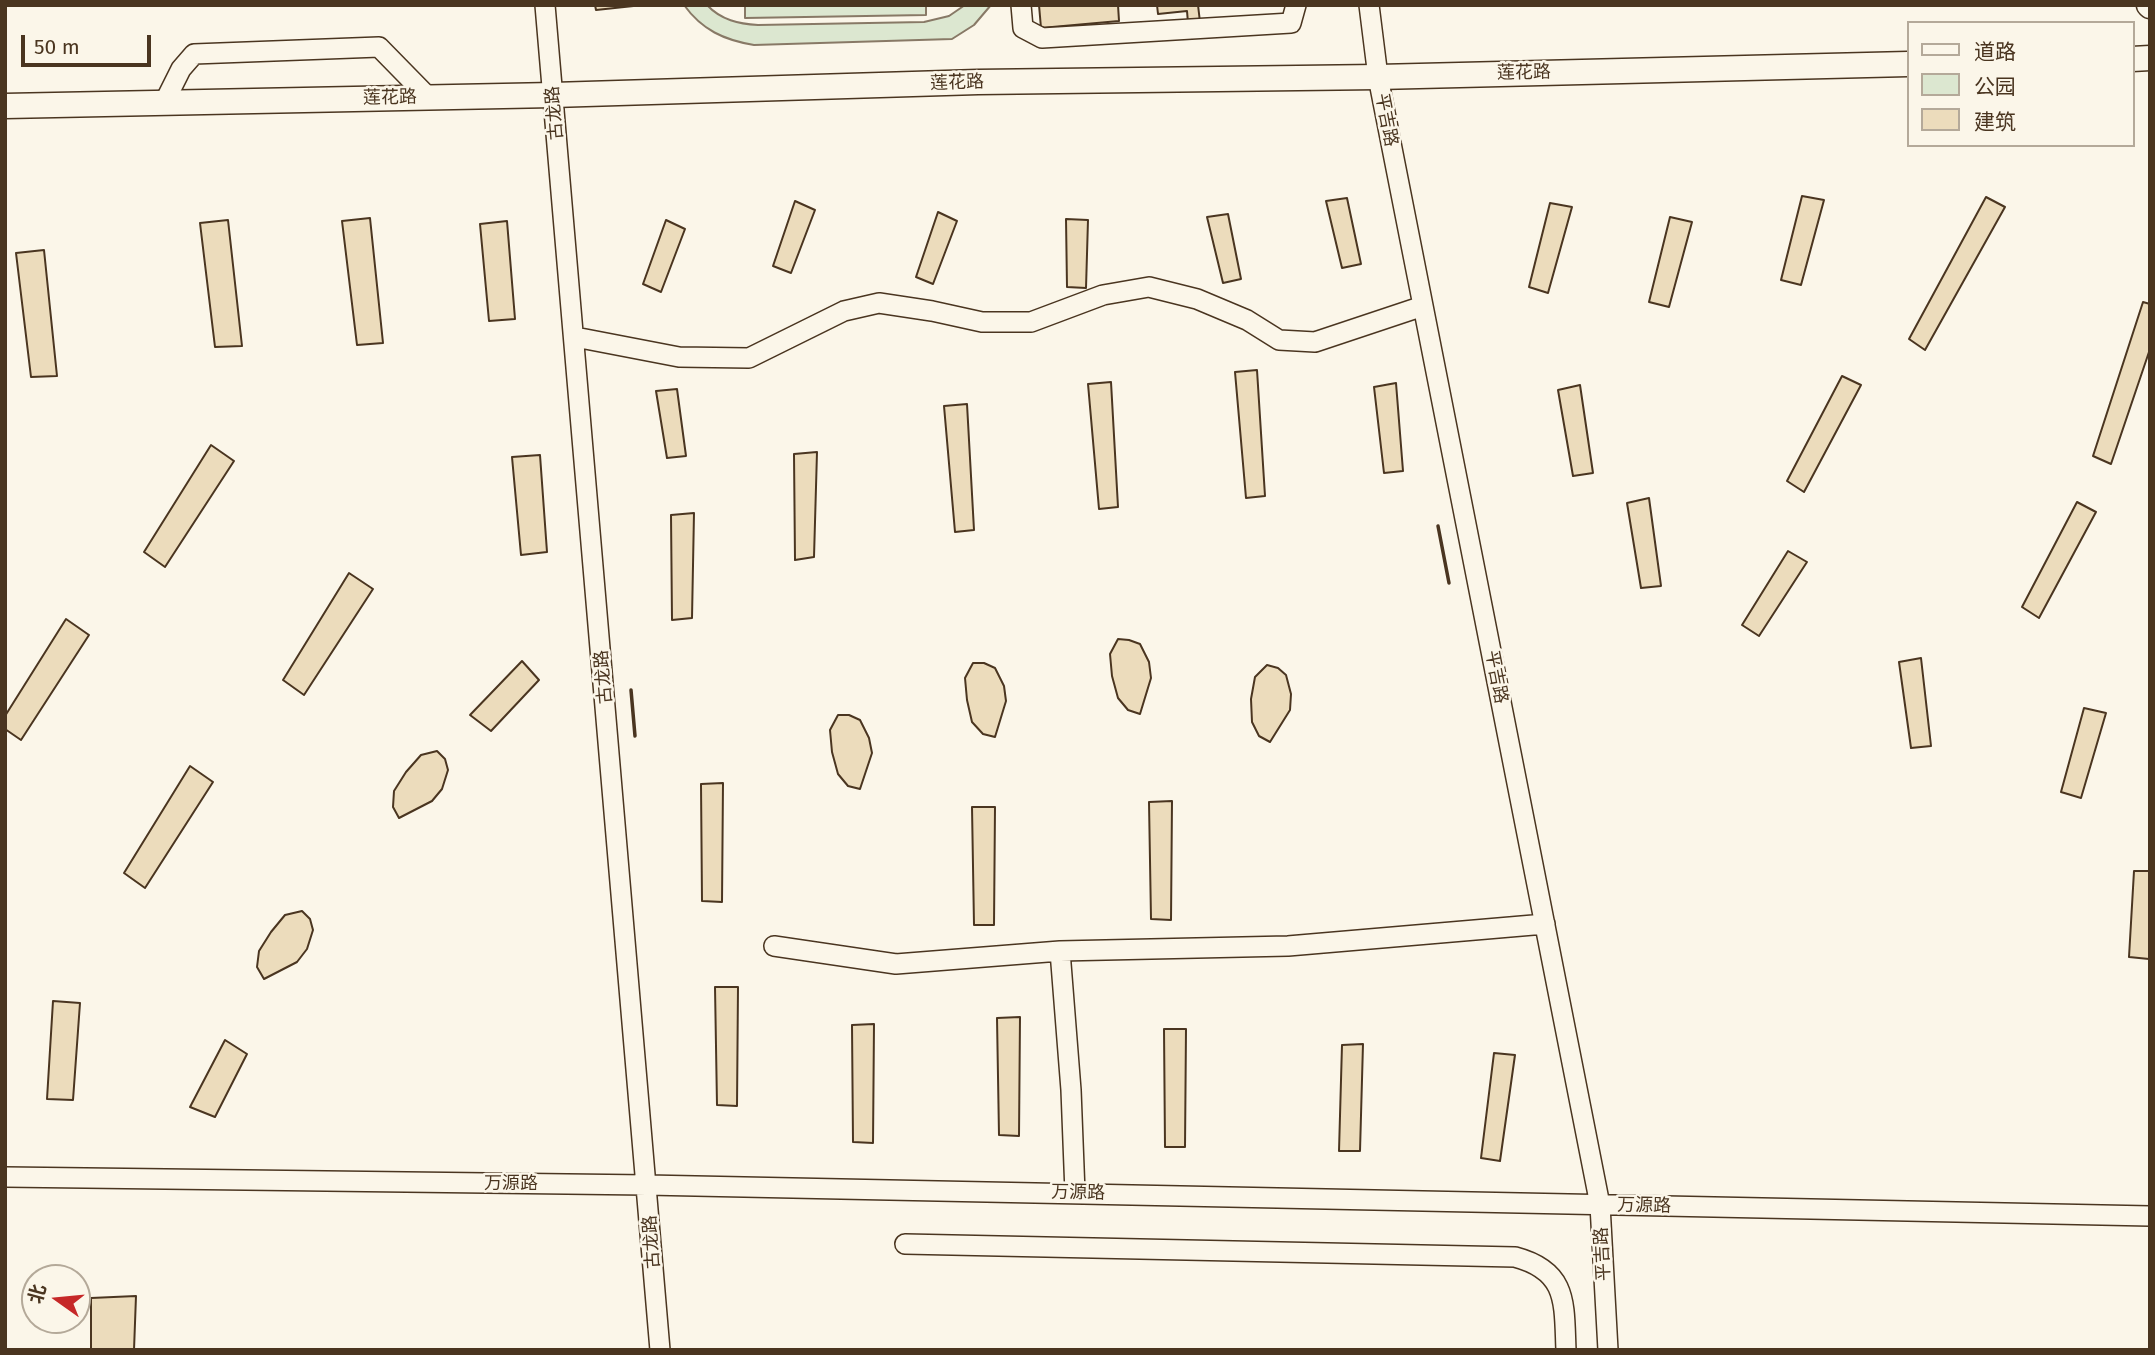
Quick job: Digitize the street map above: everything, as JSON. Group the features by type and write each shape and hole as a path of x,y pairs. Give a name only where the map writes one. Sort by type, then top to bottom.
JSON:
{"main road":[{"name":"莲花路","path":"5,106 978,82 1378,77 1906,64"}],"street":[{"name":"古龙路","path":"545,5 660,1350"},
{"path":"1021,5 1023,28 1042,38 1291,23 1296,5"},
{"name":"平吉路","path":"1369,5 1378,77 1600,1205 1608,1350"},
{"path":"164,103 181,69 194,54 379,47 428,97"},
{"path":"575,337 679,357 749,358 844,311 879,303 982,322 1031,322 1104,295 1149,287 1197,299 1247,320 1279,340 1315,342 1423,306"},
{"path":"774,946 896,964 1060,951 1288,946 1545,924"},
{"path":"1060,951 1071,1090 1075,1192"},
{"name":"万源路","path":"5,1177 1075,1192 2150,1216"},
{"path":"905,1244 1515,1257 1534,1262 1552,1277 1563,1296 1566,1350"}],"green space":[{"path":"684,5 707,5 731,20 758,25 924,22 949,16 965,5 991,5 974,25 952,39 754,45 714,32 698,21"},
{"path":"745,5 926,5 926,15 745,18"}],"building":[{"path":"595,5 643,5 596,10"},
{"path":"1039,5 1118,5 1119,21 1041,28"},
{"path":"1157,5 1198,5 1200,22 1188,23 1187,11 1158,14"},
{"path":"1802,196 1824,200 1801,285 1781,280"},
{"path":"1986,197 2005,207 1925,350 1909,339"},
{"path":"1347,198 1361,264 1342,268 1326,201"},
{"path":"795,201 815,210 791,273 773,266"},
{"path":"1550,203 1572,207 1548,293 1529,287"},
{"path":"938,212 957,221 933,284 916,277"},
{"path":"1228,214 1241,279 1223,283 1207,217"},
{"path":"1670,217 1692,222 1669,307 1649,302"},
{"path":"370,218 383,343 357,345 342,221"},
{"path":"1066,219 1088,220 1086,288 1067,287"},
{"path":"228,220 242,346 215,347 200,223"},
{"path":"666,220 685,229 661,292 643,284"},
{"path":"507,221 515,319 489,321 480,224"},
{"path":"44,250 57,376 31,377 16,253"},
{"path":"2143,302 2150,304 2150,349 2111,464 2093,456"},
{"path":"1257,370 1265,496 1246,498 1235,372"},
{"path":"1842,376 1861,385 1804,492 1787,481"},
{"path":"1111,382 1118,507 1099,509 1088,384"},
{"path":"1396,383 1403,471 1384,473 1374,387"},
{"path":"1580,385 1593,473 1573,476 1558,390"},
{"path":"677,389 686,456 667,458 656,391"},
{"path":"967,404 974,530 955,532 944,406"},
{"path":"211,445 234,461 165,567 144,552"},
{"path":"817,452 814,557 795,560 794,454"},
{"path":"540,455 547,552 521,555 512,457"},
{"path":"1649,498 1661,586 1641,588 1627,503"},
{"path":"2077,502 2096,512 2039,618 2022,607"},
{"path":"694,513 692,618 672,620 671,515"},
{"path":"1788,551 1807,562 1759,636 1742,625"},
{"path":"349,573 373,589 304,695 283,680"},
{"path":"66,619 89,635 21,740 5,729 5,716"},
{"path":"1118,639 1140,644 1149,662 1151,678 1140,714 1128,710 1118,698 1110,654"},
{"path":"1921,658 1931,746 1911,748 1899,662"},
{"path":"522,661 539,680 491,731 470,715"},
{"path":"973,663 984,663 995,668 1004,686 1006,701 995,737 983,734 972,722 965,678"},
{"path":"1267,665 1278,668 1286,675 1291,694 1290,710 1270,742 1259,736 1252,722 1251,699 1255,677"},
{"path":"2084,708 2106,713 2081,798 2061,792"},
{"path":"838,715 849,715 860,720 869,738 872,753 860,789 848,786 838,774 830,730"},
{"path":"437,751 445,759 448,770 442,789 432,801 399,818 393,807 394,791 421,755"},
{"path":"190,766 213,782 145,888 124,873"},
{"path":"723,783 722,902 702,901 701,784"},
{"path":"1172,801 1171,920 1151,919 1149,802"},
{"path":"972,807 995,807 994,925 974,925"},
{"path":"2134,871 2150,871 2149,959 2129,957"},
{"path":"302,911 310,919 313,930 307,949 297,962 264,979 257,967 259,951 285,915"},
{"path":"715,987 738,987 737,1106 717,1105"},
{"path":"53,1001 80,1003 73,1100 47,1099"},
{"path":"1020,1017 1019,1136 999,1135 997,1018"},
{"path":"874,1024 873,1143 853,1142 852,1025"},
{"path":"1164,1029 1186,1029 1185,1147 1165,1147"},
{"path":"225,1040 247,1054 215,1117 190,1107"},
{"path":"1363,1044 1360,1151 1339,1151 1342,1045"},
{"path":"1494,1053 1515,1055 1500,1161 1481,1158"},
{"path":"136,1296 134,1350 91,1350 91,1298"}],"wall":[{"path":"1438,526 1449,583"},
{"path":"631,690 635,736"}]}
